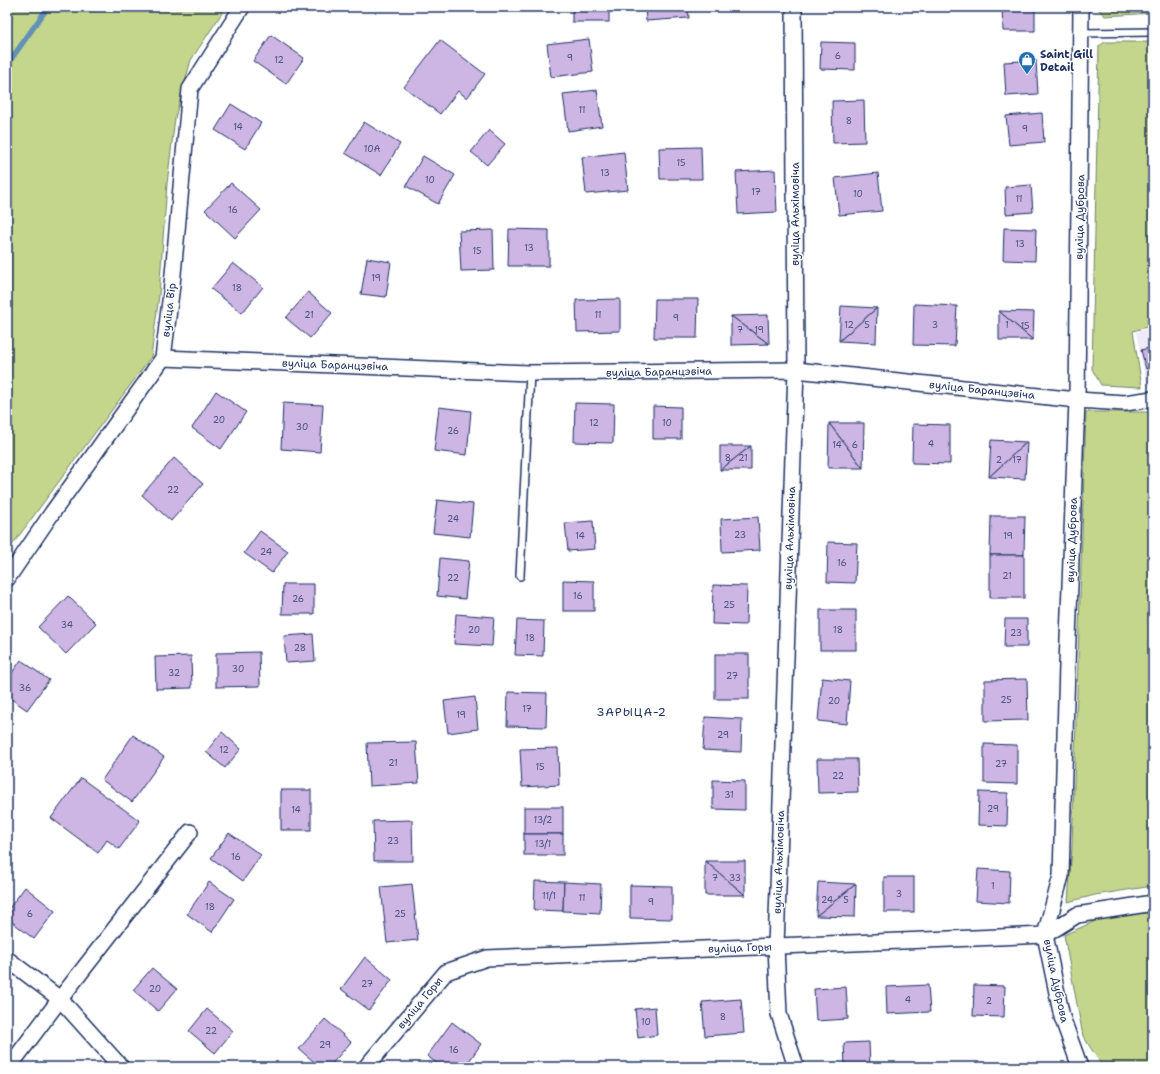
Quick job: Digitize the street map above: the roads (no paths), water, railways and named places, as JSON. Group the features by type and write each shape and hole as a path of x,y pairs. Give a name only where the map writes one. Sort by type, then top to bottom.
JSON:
{"street":[{"name":"вуліца Вір","path":"7,579 52,513 163,358 172,285 190,89 242,7"},
{"name":"вуліца Альхімовіча","path":"794,7 796,370 776,946 779,1014 796,1067"},
{"name":"вуліца Дуброва","path":"1080,1067 1062,1017 1045,935 1061,876 1077,400 1082,33 1081,7"},
{"name":"вуліца Баранцэвіча","path":"163,358 530,373 796,370 1077,400 1125,403 1153,399"},
{"path":"9,1067 190,832"},
{"name":"вуліца Горы","path":"366,1067 446,972 487,958 1045,935 1078,915 1153,903"},
{"path":"7,959 60,999 121,1067"}],"lane":[{"path":"1082,33 1153,32"},
{"path":"520,576 530,373"}],"waterway":[{"path":"7,65 48,7"}],"place":[{"name":"Saint Gill Detail","path":"1027,75"}],"district":[{"name":"ЗАРЫЦА-2","path":"632,712"}]}
